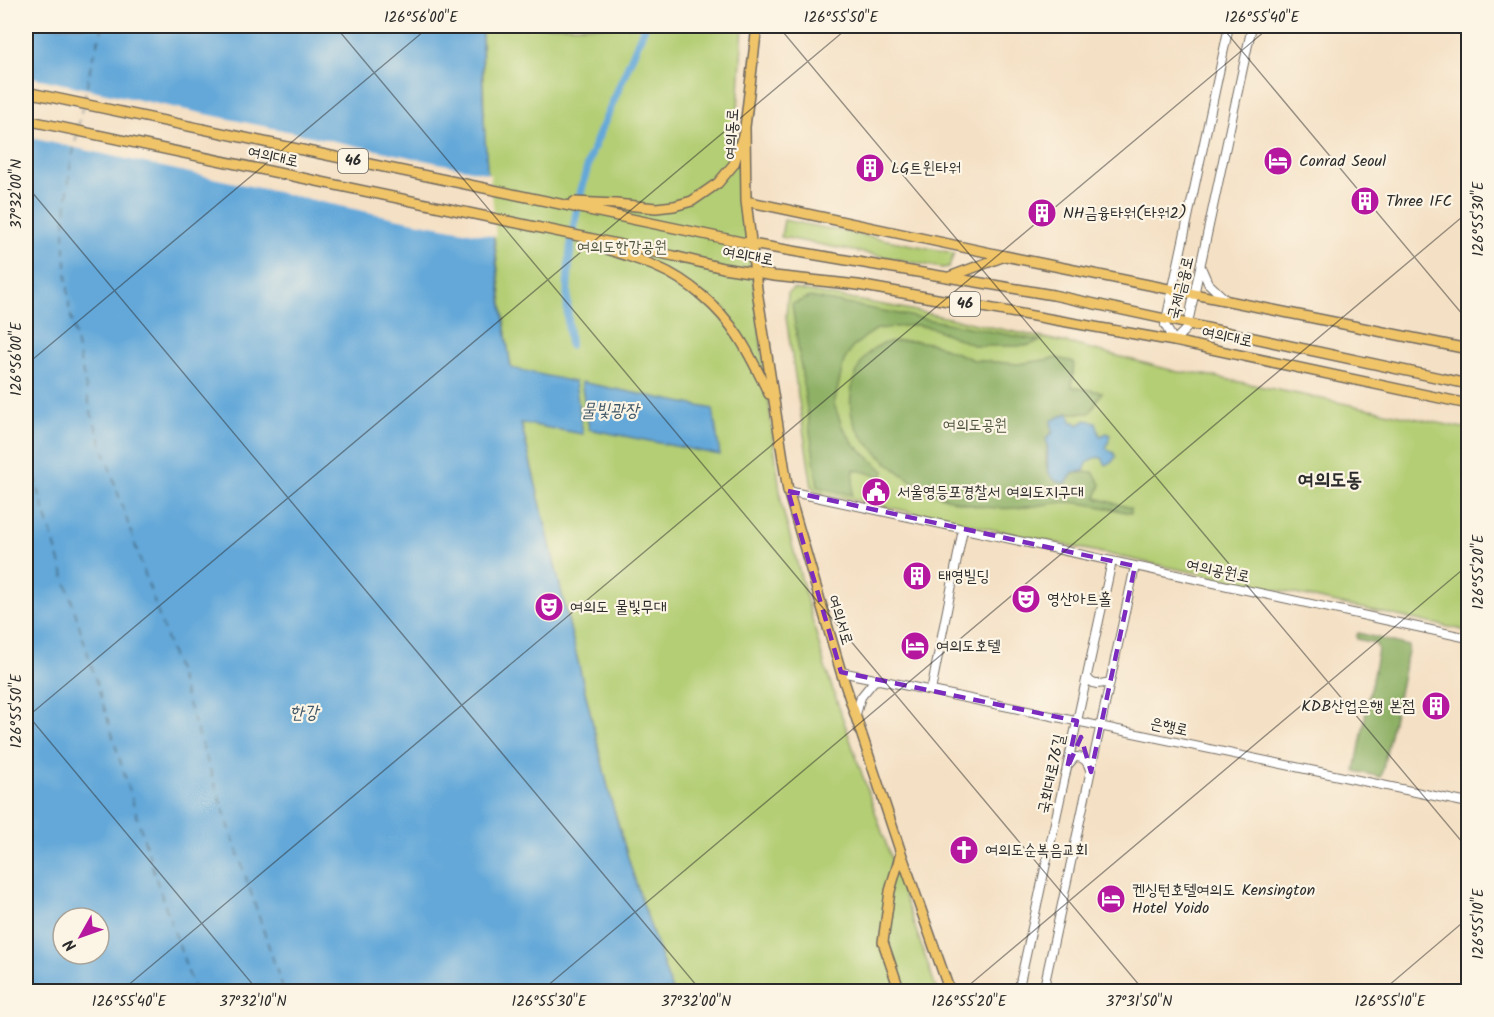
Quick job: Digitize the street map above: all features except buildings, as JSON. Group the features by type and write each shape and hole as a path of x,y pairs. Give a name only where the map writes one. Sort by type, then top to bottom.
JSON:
{"main road":[{"name":"여의동로","path":"752,244 746,201 745,127 757,26"},
{"name":"여의대로","path":"26,92 752,244 1053,295 1468,384"},
{"name":"여의대로","path":"26,120 554,230 723,268 755,274 858,285 1174,341 1468,404"},
{"name":"46","path":"546,201 656,208 692,201 718,183 734,164 745,127"},
{"path":"746,201 1195,295 1468,349"},
{"name":"46","path":"554,230 657,267 697,292 737,334 773,403"},
{"name":"여의서로","path":"752,244 773,403 788,491 841,672 950,992"},
{"name":"46","path":"947,278 1005,256"},
{"path":"900,992 884,942 890,891 901,853"}],"street":[{"name":"국제금융로","path":"1229,26 1171,290 1165,326 1174,341 1186,328 1195,295 1252,26"},
{"path":"1201,266 1208,283 1227,301"},
{"name":"여의공원로","path":"788,491 1468,638"},
{"path":"931,691 963,529"},
{"name":"국회대로76길","path":"1018,992 1112,561"},
{"path":"1043,992 1136,566"},
{"name":"은행로","path":"841,672 1468,803"},
{"path":"1087,677 1090,682 1097,685 1110,682"},
{"path":"856,716 864,692 874,681 879,680"},
{"path":"1067,769 1070,760 1080,756 1085,759 1091,772"}],"highlighted area":[{"path":"788,491 1135,566 1091,772 1081,737 1067,769 1077,721 841,672"}],"green space":[{"name":"여의도한강공원","path":"482,26 743,26 736,143 782,507 825,667 937,991 672,991 611,800 521,422 507,344 485,161"},
{"path":"784,220 954,253 949,267 942,268 781,237"},
{"name":"여의도공원","path":"793,289 901,308 1072,344 1178,372 1196,373 1468,429 1468,631 817,492 812,487 786,317 788,293"},
{"path":"810,297 1041,341 1026,346 976,346 932,328 915,325 877,329 866,336 852,348 844,361 834,404 842,426 854,444 884,471 882,477 854,469 852,495 818,487 792,304"},
{"path":"917,341 934,344 974,360 1018,364 1057,358 1074,362 1072,387 1102,392 1090,413 1067,413 1051,421 1052,432 1046,439 1047,468 1054,479 1066,484 1073,473 1093,472 1101,484 1096,498 1131,508 1131,513 1068,502 1016,508 971,505 927,490 889,464 858,431 851,410 852,387 860,364 875,348 889,342"},
{"path":"1358,633 1409,646 1381,777 1355,771 1378,649 1375,643 1357,639"}],"water":[{"name":"한강","path":"26,26 482,26 489,197 511,368 575,382 583,434 521,423 611,800 672,991 26,991"},
{"name":"물빛광장","path":"581,382 713,409 720,455 589,429"},
{"path":"1068,413 1071,422 1078,425 1086,420 1096,422 1100,436 1107,433 1111,435 1106,448 1116,457 1106,465 1102,458 1093,459 1088,462 1084,471 1073,472 1066,483 1052,478 1049,472 1046,439 1053,432 1051,421"}],"pier":[{"path":"26,76 490,174 496,237 404,220 26,137"}],"waterway":[{"path":"593,149 645,26"},
{"path":"570,345 567,297 570,249 584,178 591,155"}],"ferry route":[{"path":"26,40 31,26"},
{"path":"84,100 92,60 103,26"},
{"path":"78,127 82,108"},
{"path":"77,134 70,168 64,235 69,307 91,412 284,992"},
{"path":"26,435 40,496 156,879 195,992"}],"place":[{"name":"Conrad Seoul","path":"1278,161"},
{"name":"LG트윈타워","path":"870,168"},
{"name":"Three IFC","path":"1365,201"},
{"name":"NH금융타워(타워2)","path":"1042,213"},
{"name":"서울영등포경찰서 여의도지구대","path":"876,492"},
{"name":"태영빌딩","path":"917,576"},
{"name":"영산아트홀","path":"1026,599"},
{"name":"여의도 물빛무대","path":"549,607"},
{"name":"여의도호텔","path":"915,646"},
{"name":"KDB산업은행 본점","path":"1436,706"},
{"name":"여의도순복음교회","path":"964,850"},
{"name":"켄싱턴호텔여의도 Kensington Hotel Yoido","path":"1111,899"}],"district":[{"name":"여의도동","path":"1330,481"}]}
